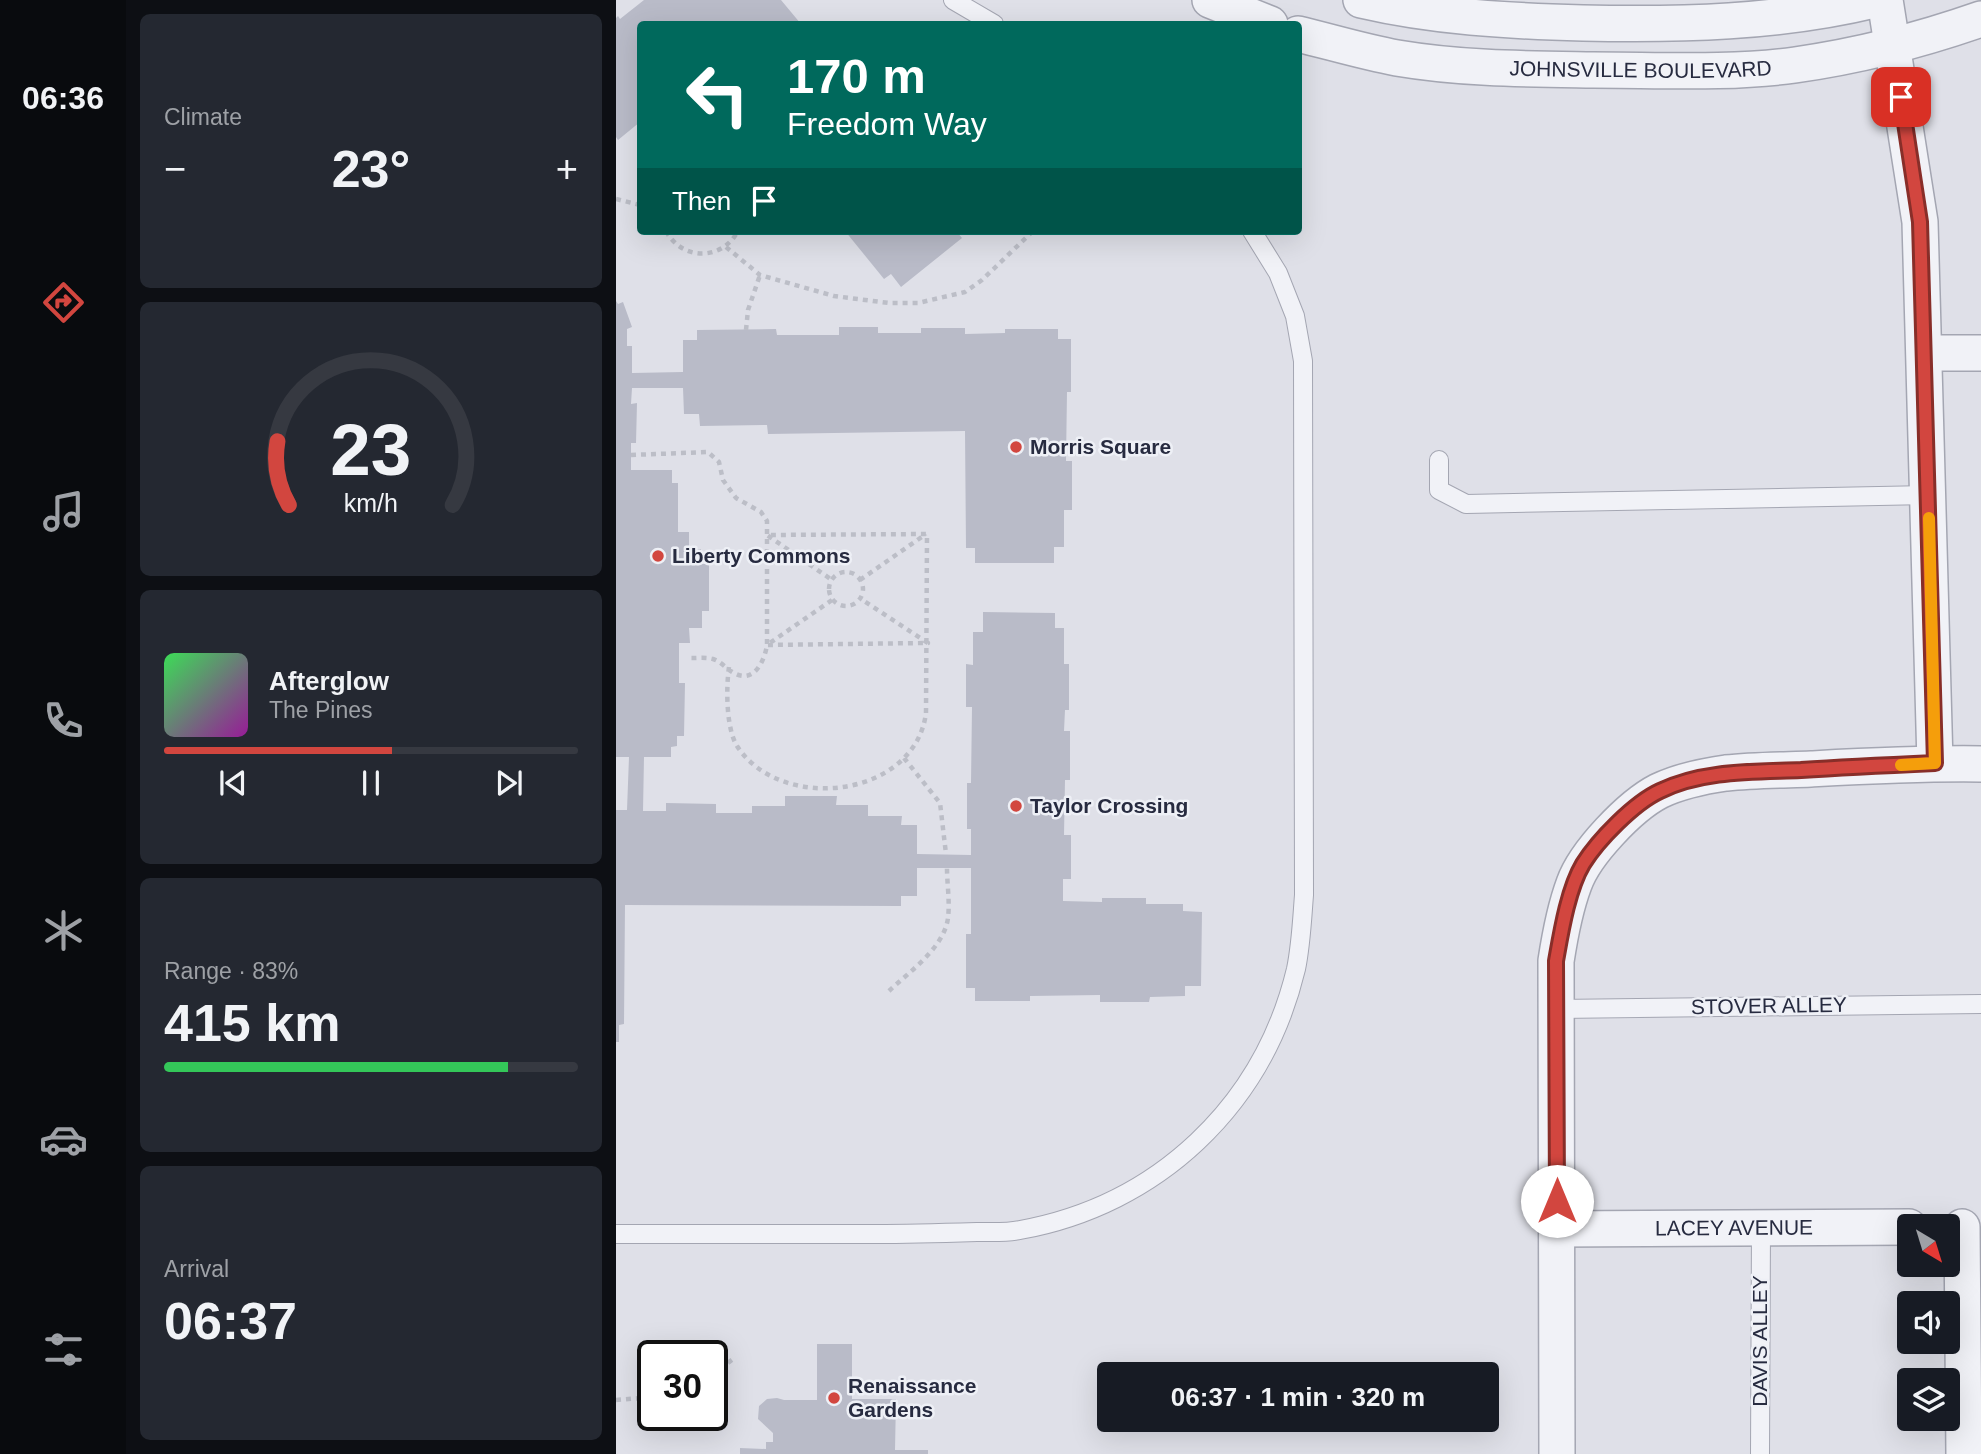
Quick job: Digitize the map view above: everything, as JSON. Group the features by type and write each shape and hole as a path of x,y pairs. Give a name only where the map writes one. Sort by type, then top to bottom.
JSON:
{"street":[{"path":"1210,0 1262,21"},
{"name":"JOHNSVILLE BOULEVARD","path":"1360,0 1470,18 1618,24 1730,22 1827,11 1874,0"},
{"path":"1885,0 1920,222 1935,763"},
{"name":"JOHNSVILLE BOULEVARD","path":"1302,35 1397,58 1465,66 1543,69 1736,69 1793,65 1848,56 1981,19"},
{"path":"1925,353 1981,353"},
{"path":"1557,1454 1556,961 1574,883 1584,863 1620,822 1650,797 1688,782 1725,773 1935,763 1981,764"},
{"name":"LACEY AVENUE","path":"1557,1229 1897,1227"},
{"path":"1962,1227 1964,1454"}],"lane":[{"path":"953,0 989,21"},
{"path":"616,1234 942,1234 1016,1231 1049,1224 1113,1202 1173,1165 1207,1133 1235,1101 1276,1031 1296,968 1304,895 1303,361 1295,316 1278,274 1254,235"},
{"path":"1439,460 1439,490 1466,504 1928,495"},
{"name":"STOVER ALLEY","path":"1557,1009 1981,1004"},
{"name":"DAVIS ALLEY","path":"1760,1454 1761,1227"}],"path":[{"path":"616,199 637,204"},
{"path":"669,235 679,247 702,254 726,247 735,235"},
{"path":"726,247 760,275 834,296 889,303 918,303 965,292 982,280 1029,235"},
{"path":"747,330 748,310 760,275"},
{"path":"631,455 708,452 719,462 723,480 736,498 761,512 767,521 766,645 763,664 744,675 736,674 729,667 708,657 691,658"},
{"path":"767,535 927,534"},
{"path":"860,580 927,534"},
{"path":"729,667 727,679 731,732 737,746 755,766 788,784 826,790 873,779 904,758 924,729 928,643 927,534"},
{"path":"767,535 832,580"},
{"path":"847,572 860,580 863,587 861,599 847,607 832,600 829,590 832,580 847,572"},
{"path":"861,599 928,643"},
{"path":"766,645 832,600"},
{"path":"766,645 928,643"},
{"path":"904,758 940,803 946,854"},
{"path":"889,991 934,947 943,933 948,919 947,868"},
{"path":"728,1363 733,1359"},
{"path":"616,1401 637,1399"}],"building":[{"path":"644,0 781,0 798,21 637,21 637,124 618,140 616,18 618,16 620,19"},
{"path":"848,235 959,235 962,238 901,287 891,274 884,279"},
{"path":"616,301 618,304 623,302 632,327 627,329 627,346 632,346 632,373 683,372 683,340 697,340 697,330 776,329 777,335 839,335 839,327 878,327 878,333 921,333 921,328 965,328 965,334 1005,333 1005,329 1058,329 1058,339 1071,339 1071,392 1067,392 1066,461 1072,461 1072,510 1064,510 1064,547 1054,547 1054,563 975,563 975,548 966,548 965,431 768,434 767,425 700,426 699,414 684,414 683,388 632,388 631,404 637,403 636,443 631,443 631,470 672,470 672,483 678,483 678,532 689,532 689,549 701,549 701,564 709,564 709,611 702,611 702,628 689,628 690,643 679,643 679,683 685,683 684,736 677,736 677,746 671,747 671,757 644,757 643,811 666,811 666,803 716,804 716,813 752,813 752,806 785,806 785,796 837,796 836,805 868,805 868,816 902,816 901,825 917,825 917,854 971,855 971,829 967,829 967,783 971,783 972,707 966,707 966,664 973,665 973,632 983,632 983,612 1055,613 1055,628 1064,628 1064,664 1069,664 1069,710 1065,710 1064,731 1070,731 1070,780 1065,780 1064,835 1071,835 1071,879 1063,879 1063,901 1102,902 1102,898 1146,898 1146,904 1183,904 1183,911 1202,912 1201,986 1185,986 1185,996 1150,997 1149,1002 1100,1002 1100,995 1030,996 1030,1001 975,1001 975,988 966,988 966,934 971,934 971,868 917,868 917,896 901,896 901,906 625,905 624,1024 619,1025 619,1042 616,1042 616,810 627,810 629,757 616,757"},
{"name":"Renaissance Gardens","path":"817,1344 852,1344 852,1399 896,1399 895,1450 928,1450 928,1454 740,1454 740,1448 766,1449 766,1442 773,1442 773,1433 758,1419 759,1406 767,1399 817,1400"}],"slow traffic":[{"path":"1901,765 1935,763 1929,518"}],"place":[{"name":"Morris Square","path":"1016,447"},
{"name":"Liberty Commons","path":"658,556"},
{"name":"Taylor Crossing","path":"1016,806"},
{"name":"Renaissance Gardens","path":"834,1398"}],"route":[{"path":"1557,1201 1556,961 1574,883 1584,863 1602,841 1641,803 1660,791 1725,773 1935,763 1920,222 1901,97"}]}
